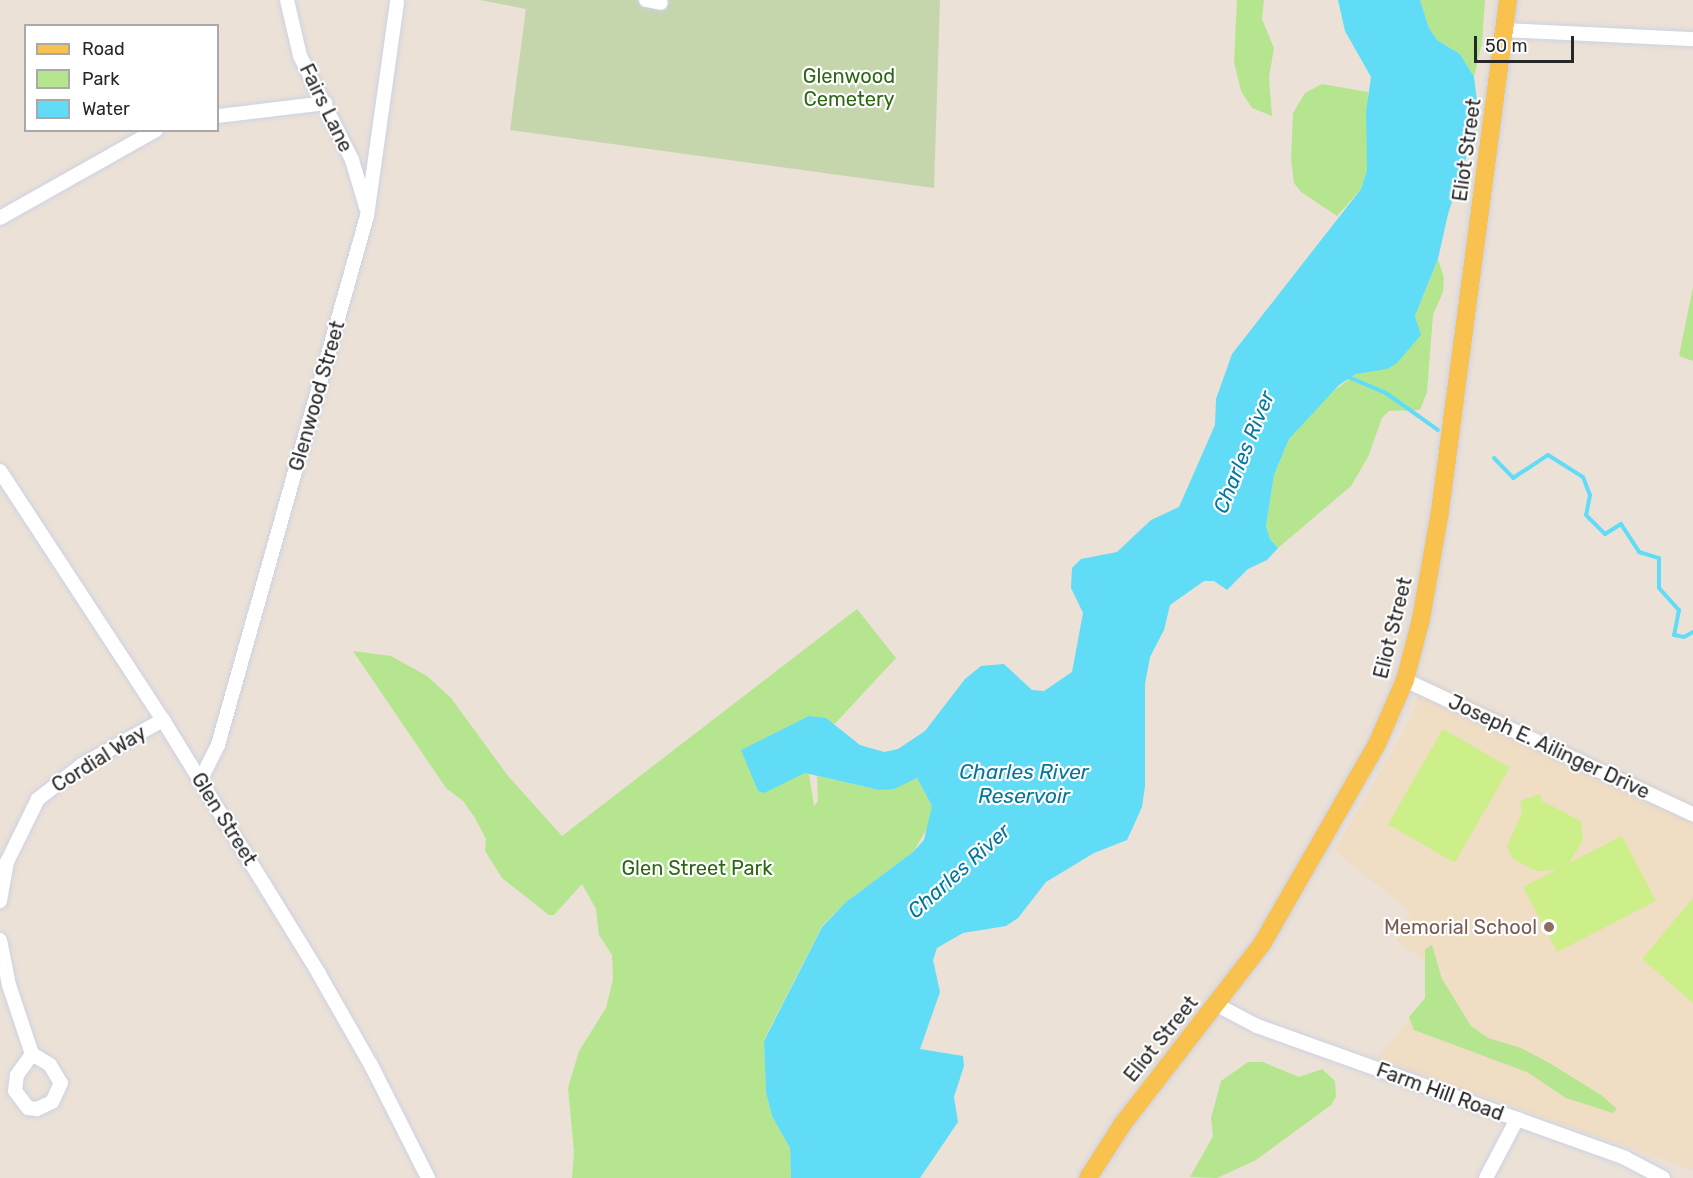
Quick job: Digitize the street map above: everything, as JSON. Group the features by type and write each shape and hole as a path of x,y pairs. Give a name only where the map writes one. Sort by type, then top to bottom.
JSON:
{"main road":[{"name":"Eliot Street","path":"1088,1178 1122,1125 1262,944 1377,744 1405,680 1421,619 1440,511 1506,30 1508,0"}],"street":[{"name":"Fairs Lane","path":"287,0 300,56 352,160 367,216"},
{"name":"Glenwood Street","path":"201,781 218,745 367,216 397,2"},
{"path":"1506,30 1693,39"},
{"path":"219,116 325,103"},
{"path":"0,219 152,132"},
{"name":"Glen Street","path":"0,471 201,781 371,1065 428,1178"},
{"name":"Joseph E. Ailinger Drive","path":"1405,680 1693,814"},
{"name":"Cordial Way","path":"0,900 7,862 38,799 82,765 163,720"},
{"path":"0,940 9,985 32,1054"},
{"name":"Farm Hill Road","path":"1217,1005 1257,1026 1625,1158 1663,1178"},
{"path":"1486,1178 1517,1119"}],"shaded area":[{"name":"Memorial School","path":"1424,677 1693,804 1693,1170 1377,1059 1444,975 1397,941 1411,912 1335,851 1412,716"}],"green space":[{"name":"Glenwood Cemetery","path":"480,0 940,0 934,188 510,130 526,9"},
{"path":"1237,0 1264,0 1262,19 1274,48 1269,77 1272,116 1252,108 1241,91 1234,62"},
{"path":"1420,0 1485,0 1482,43 1474,77 1460,54 1437,40 1429,28"},
{"path":"1322,84 1368,92 1367,170 1361,189 1337,216 1301,192 1294,183 1291,159 1293,113 1305,93"},
{"path":"1438,259 1444,278 1443,292 1433,315 1427,392 1420,410 1389,411 1382,418 1368,457 1351,486 1278,548 1270,539 1266,526 1274,475 1289,439 1323,399 1356,374 1370,371 1418,326 1415,316"},
{"path":"1693,287 1693,361 1679,356"},
{"name":"Glen Street Park","path":"857,609 896,658 830,729 807,761 814,806 818,801 817,776 879,790 917,778 932,806 931,822 913,852 846,902 822,926 764,1040 766,1093 772,1116 790,1148 791,1178 572,1178 574,1152 568,1088 579,1051 606,1008 613,979 612,955 599,935 596,909 582,884 554,915 549,915 502,878 485,851 486,839 475,818 463,801 446,788 353,651 391,656 427,676 451,698 508,776 562,836"},
{"path":"1443,729 1510,768 1455,863 1388,824"},
{"path":"1540,794 1542,801 1581,821 1583,840 1569,863 1622,836 1656,901 1557,952 1523,887 1556,870 1536,871 1513,859 1507,847 1522,812 1520,801"},
{"path":"1693,898 1693,1003 1642,959"},
{"path":"1432,945 1442,979 1471,1026 1488,1038 1521,1048 1551,1064 1601,1095 1617,1109 1613,1113 1566,1098 1527,1072 1414,1030 1409,1017 1425,998 1425,949"},
{"path":"1248,1062 1263,1062 1299,1077 1322,1069 1335,1081 1336,1097 1331,1105 1256,1160 1217,1178 1190,1177 1213,1136 1211,1118 1221,1081"}],"water":[{"name":"Charles River Reservoir","path":"1338,0 1420,0 1429,28 1437,40 1460,54 1474,77 1478,109 1475,129 1448,214 1438,259 1415,316 1421,335 1397,363 1387,369 1356,374 1339,385 1289,439 1274,475 1266,526 1270,539 1278,548 1267,560 1248,569 1227,590 1214,581 1204,581 1170,605 1164,630 1150,657 1145,684 1145,786 1142,807 1127,840 1094,853 1046,882 1018,918 1006,926 963,933 937,948 933,960 940,992 920,1049 963,1056 964,1066 954,1097 958,1122 920,1178 791,1178 790,1148 772,1116 766,1093 764,1041 822,927 846,902 913,852 924,840 932,806 917,778 894,789 879,790 805,773 764,793 758,791 741,750 809,716 826,718 860,745 884,752 898,749 925,731 965,679 981,666 1004,664 1032,690 1044,691 1072,672 1083,613 1071,588 1072,568 1081,559 1117,552 1151,520 1179,507 1215,425 1216,399 1232,354 1361,189 1367,170 1366,112 1371,77 1345,31"}],"waterway":[{"path":"1346,376 1386,393 1438,430"},
{"path":"1494,458 1513,478 1548,455 1583,477 1590,495 1586,515 1605,534 1621,524 1639,552 1659,558 1659,588 1679,610 1674,635 1684,637 1693,632"}],"place":[{"name":"Memorial School","path":"1549,927"}],"water label":[{"name":"Charles River","path":"1244,452"},
{"name":"Charles River","path":"959,871"}]}
